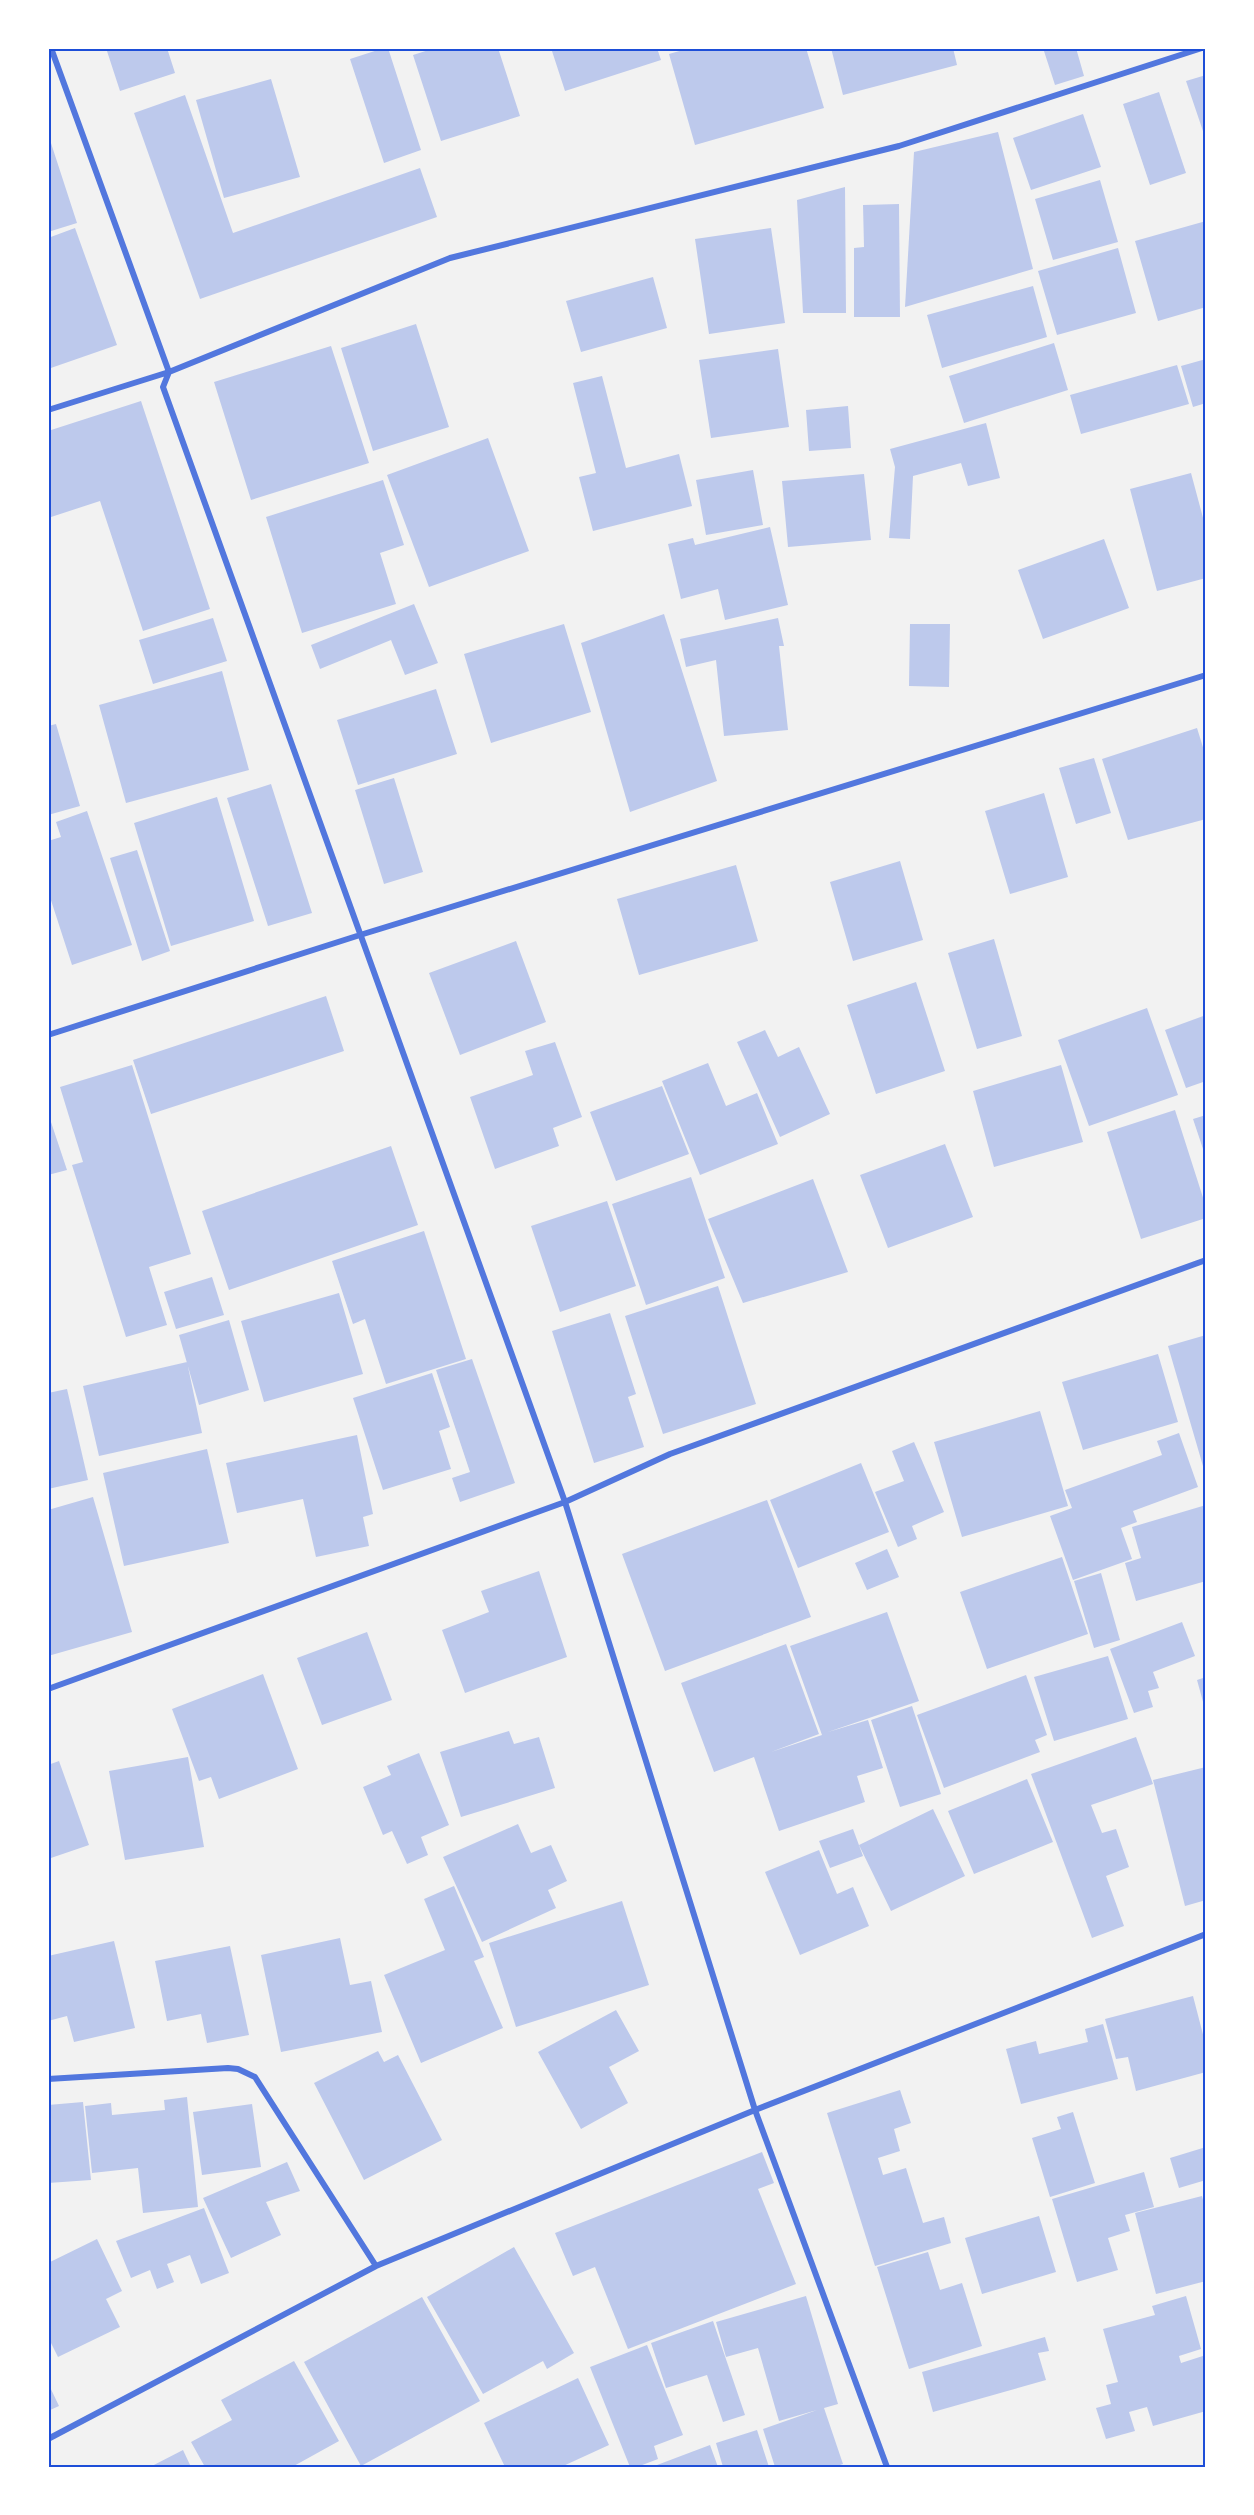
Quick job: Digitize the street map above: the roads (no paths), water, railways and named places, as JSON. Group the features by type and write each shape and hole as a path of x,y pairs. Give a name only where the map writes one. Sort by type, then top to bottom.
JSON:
{"street":[{"path":"51,48 169,372 164,387 565,1502 755,2110 887,2467"},
{"path":"48,410 169,372 450,258 899,146 1202,48"},
{"path":"48,1035 360,935 1206,675"},
{"path":"48,1689 565,1502 670,1454 1206,1260"},
{"path":"48,2439 376,2266 755,2110 1206,1934"},
{"path":"48,2079 228,2068 248,2073 255,2077 376,2266"}]}
